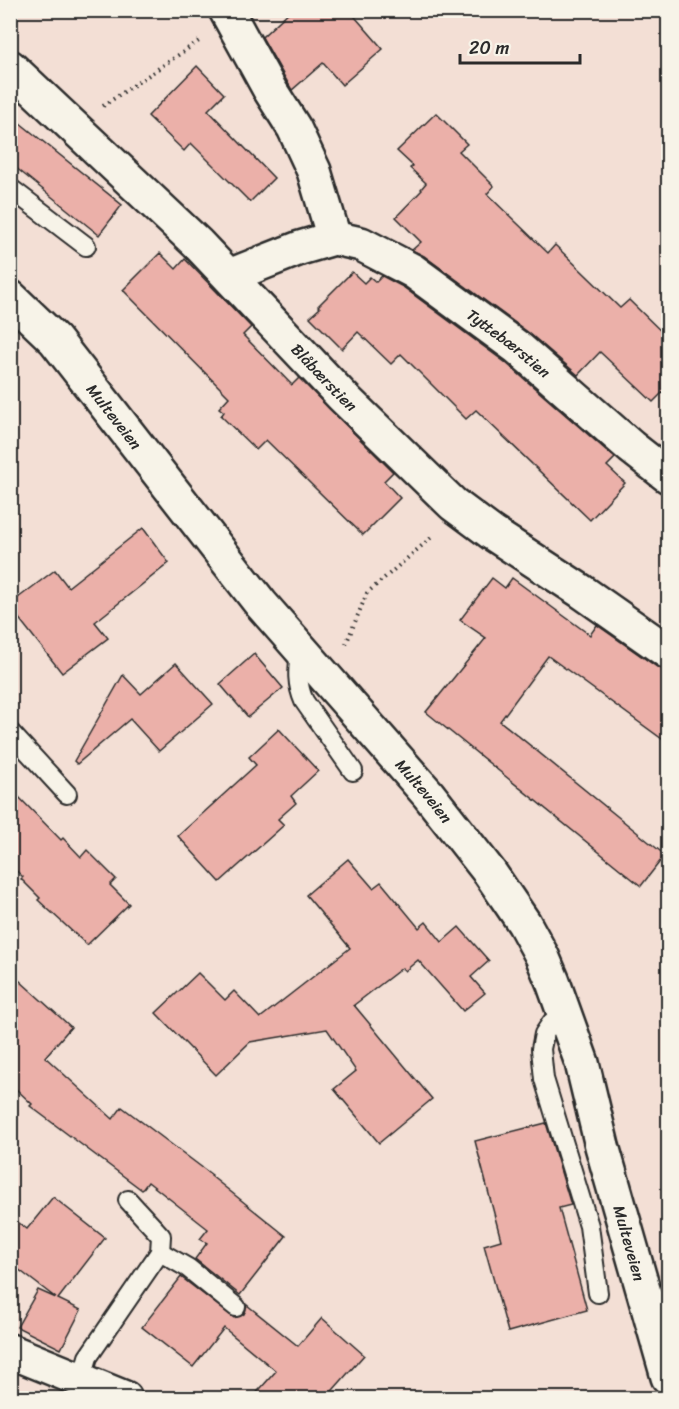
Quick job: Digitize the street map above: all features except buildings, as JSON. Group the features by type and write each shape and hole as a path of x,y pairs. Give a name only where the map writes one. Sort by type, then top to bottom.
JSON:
{"street":[{"path":"229,15 270,90 294,128 314,171 334,238"},
{"name":"Blåbærstien","path":"10,67 198,244 342,396 453,504 492,533 669,652"},
{"name":"Tyttebærstien","path":"229,276 300,248 334,238 361,244 412,271 518,348 631,447 669,476"},
{"name":"Multeveien","path":"10,297 55,340 216,549 300,650 428,794 490,873 524,923 538,948 566,1013 582,1063 602,1146 669,1377"},
{"path":"10,1351 125,1398"}],"lane":[{"path":"10,188 86,246"},
{"path":"300,650 297,677 302,695 353,771"},
{"path":"10,732 67,794"},
{"path":"566,1013 552,1022 544,1034 541,1048 544,1078 589,1226 598,1293"},
{"path":"81,1380 88,1357 160,1251 161,1236 128,1200"},
{"path":"160,1251 188,1268 236,1307"}],"path":[{"path":"74,127 229,15"},
{"path":"346,643 366,593 411,556"}]}
